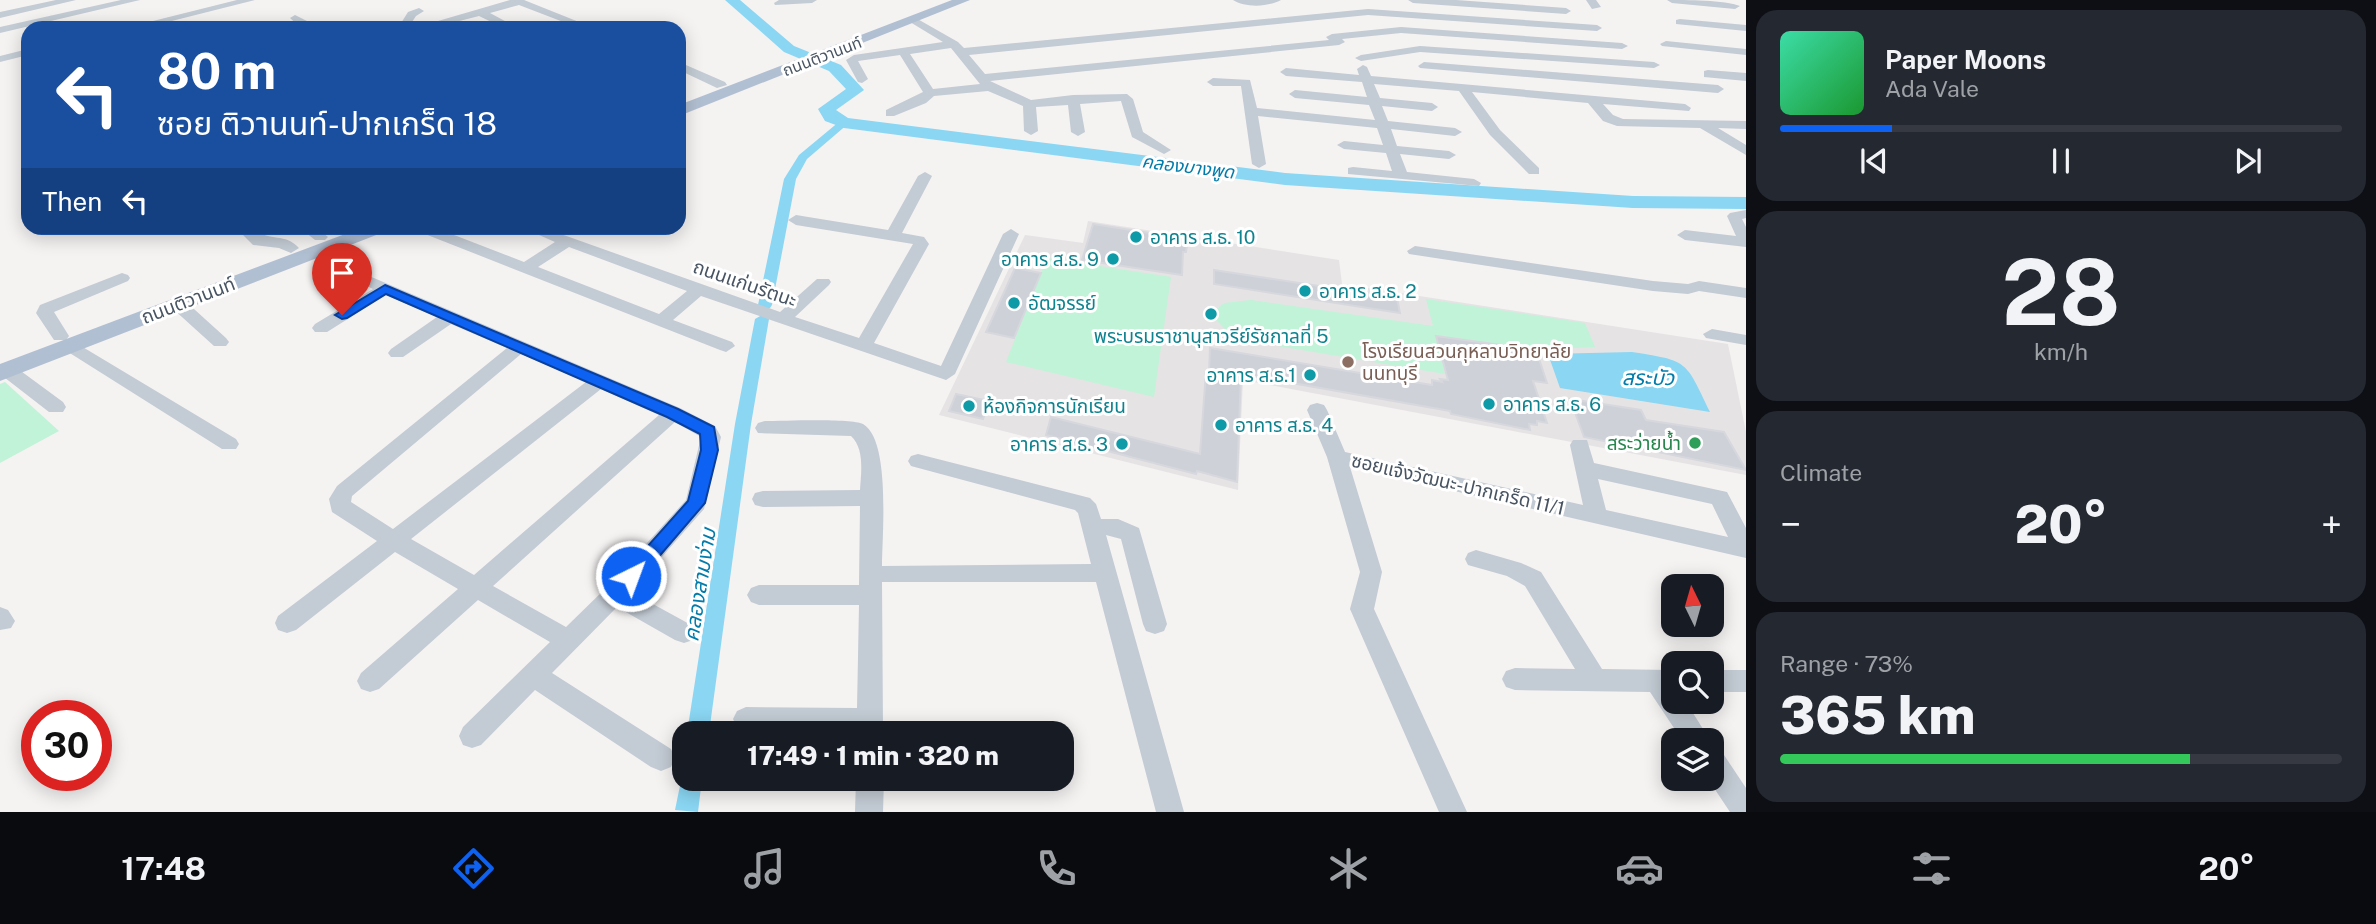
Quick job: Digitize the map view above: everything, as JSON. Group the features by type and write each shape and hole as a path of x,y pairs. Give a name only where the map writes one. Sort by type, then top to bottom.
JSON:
{"main road":[{"name":"ถนนติวานนท์","path":"686,108 942,0"},
{"name":"ถนนติวานนท์","path":"686,99 964,0"},
{"name":"ถนนติวานนท์","path":"2,368 291,248 316,238 334,235"},
{"name":"ถนนติวานนท์","path":"65,341 177,304 316,238"}],"street":[{"path":"40,21 135,0"},
{"path":"160,21 250,0"},
{"path":"779,3 812,0"},
{"path":"1238,0 1246,3 1276,0"},
{"path":"1339,0 1358,13"},
{"path":"1413,0 1566,11"},
{"path":"1672,0 1733,3 1746,18"},
{"path":"0,15 65,1"},
{"path":"448,21 521,2 570,21"},
{"path":"1464,2 1538,111"},
{"path":"407,21 412,13 419,11"},
{"path":"482,13 498,21"},
{"path":"890,113 922,100 930,93 1196,43 1303,19 1358,13 1597,28"},
{"path":"295,18 300,21"},
{"path":"1303,19 1361,58 1366,80 1401,176"},
{"path":"914,20 958,48 986,83 1029,104 1111,96 1127,99 1137,134 1164,150"},
{"path":"1680,22 1746,28"},
{"path":"0,30 21,25"},
{"path":"862,79 853,58 903,51 958,48 1335,39 1401,30 1622,46"},
{"path":"1666,44 1746,52"},
{"path":"1361,58 1420,49 1654,65"},
{"path":"903,51 930,93"},
{"path":"0,58 21,54"},
{"path":"1424,66 1718,89"},
{"path":"686,69 721,85"},
{"path":"1286,72 1685,108"},
{"path":"1708,74 1746,77"},
{"path":"1213,82 1245,83 1259,164"},
{"path":"1463,88 1475,108 1518,157 1534,171"},
{"path":"1295,94 1432,107"},
{"path":"1591,99 1614,122 1746,125"},
{"path":"1073,100 1078,132"},
{"path":"1029,104 1031,131"},
{"path":"1649,104 1668,123"},
{"path":"1251,111 1455,132"},
{"path":"1702,124 1746,151"},
{"path":"1344,145 1449,155"},
{"path":"1353,171 1474,183"},
{"path":"894,234 925,176"},
{"path":"1746,214 1735,216 1734,219 1746,242"},
{"path":"796,220 915,237 920,244 864,346"},
{"name":"ถนนแก่นรัตนะ","path":"551,235 699,290 946,374 1011,234"},
{"path":"252,235 259,242 282,243 291,248"},
{"path":"441,235 726,346"},
{"path":"1685,235 1746,242"},
{"path":"316,238 332,262 349,273 673,413 708,431 710,438 696,503 615,594 472,736"},
{"path":"527,267 568,241"},
{"path":"1415,251 1653,286 1688,289 1699,286 1746,293"},
{"path":"122,278 46,309 45,313 65,341 229,444"},
{"path":"783,318 823,282"},
{"path":"321,328 385,289"},
{"path":"661,321 699,290"},
{"path":"177,304 220,342"},
{"path":"397,353 450,317"},
{"path":"1712,334 1746,340"},
{"path":"519,347 342,494 340,506 395,541 567,640"},
{"path":"2,368 56,407"},
{"path":"287,623 600,381"},
{"path":"1317,410 1337,457"},
{"path":"370,681 673,413"},
{"path":"765,428 856,429 861,432 871,455 870,721"},
{"path":"1580,445 1596,515"},
{"name":"ซอยแจ้งวัฒนะ-ปากเกร็ด 11/1","path":"1453,812 1362,609 1371,572 1337,457 1745,550"},
{"path":"918,461 1082,504 1088,510 1170,812"},
{"path":"1584,468 1718,498 1723,502 1745,550"},
{"path":"763,499 871,498"},
{"path":"1093,527 1118,527 1131,534 1155,624"},
{"path":"1476,559 1513,569 1533,579 1594,678"},
{"path":"885,574 1104,573"},
{"path":"615,594 684,633"},
{"path":"759,595 869,595"},
{"path":"533,675 661,758"},
{"path":"1515,679 1661,681"},
{"path":"1724,681 1746,681"},
{"path":"746,719 777,721"},
{"path":"1724,779 1746,812"},
{"path":"869,812 870,791"}],"shaded area":[{"name":"โรงเรียนสวนกุหลาบวิทยาลัย นนทบุรี","path":"1088,221 1339,260 1342,284 1728,344 1746,432 1746,475 1243,380 1238,490 939,415 1025,235 1083,243"}],"green space":[{"path":"1047,258 1171,277 1154,397 1006,362"},
{"path":"1426,299 1585,323 1595,347 1536,350 1436,336 1445,374 1254,342 1228,332 1216,320 1217,309 1224,303 1251,300 1433,326"},
{"path":"5,382 59,431 0,463 0,384"}],"water":[{"name":"สระบัว","path":"1632,352 1665,358 1683,366 1695,382 1710,412 1560,388 1548,354"}],"building":[{"path":"1093,224 1188,239 1186,252 1183,252 1182,275 1082,260"},
{"name":"อัฒจรรย์","path":"1015,268 1041,273 1014,338 986,332"},
{"name":"อาคาร ส.ธ. 2","path":"1214,270 1397,298 1400,313 1214,284"},
{"path":"1436,336 1536,350 1547,383 1533,381 1547,423 1537,421 1537,425 1529,424 1530,430 1451,414 1450,411 1241,374 1237,482 1046,435 1051,417 1200,454 1210,348 1432,385 1432,380 1448,380"},
{"name":"ห้องกิจการนักเรียน","path":"956,394 989,401 983,419 949,411"},
{"path":"1570,399 1641,410 1646,420 1724,432 1746,470 1584,437"}],"waterway":[{"name":"คลองบางพูด","path":"732,0 789,49 835,68 856,90 827,109 831,117 844,123 1285,179 1633,202 1746,203"},
{"name":"คลองสามง่าม","path":"765,305 790,179 803,157 844,123"},
{"name":"คลองสามง่าม","path":"700,721 743,424 762,319"},
{"name":"คลองสามง่าม","path":"687,810 689,791"}],"place":[{"name":"อาคาร ส.ธ. 10","path":"1136,237"},
{"name":"อาคาร ส.ธ. 9","path":"1113,259"},
{"name":"อาคาร ส.ธ. 2","path":"1305,291"},
{"name":"อัฒจรรย์","path":"1014,303"},
{"name":"พระบรมราชานุสาวรีย์รัชกาลที่ 5","path":"1211,314"},
{"name":"โรงเรียนสวนกุหลาบวิทยาลัย นนทบุรี","path":"1348,362"},
{"name":"อาคาร ส.ธ.1","path":"1310,375"},
{"name":"อาคาร ส.ธ. 6","path":"1489,404"},
{"name":"ห้องกิจการนักเรียน","path":"969,406"},
{"name":"อาคาร ส.ธ. 4","path":"1221,425"},
{"name":"สระว่ายน้ำ","path":"1695,443"},
{"name":"อาคาร ส.ธ. 3","path":"1122,444"}],"route":[{"path":"342,315 385,289 673,413 708,431 709,450 696,503 631,576"}]}
